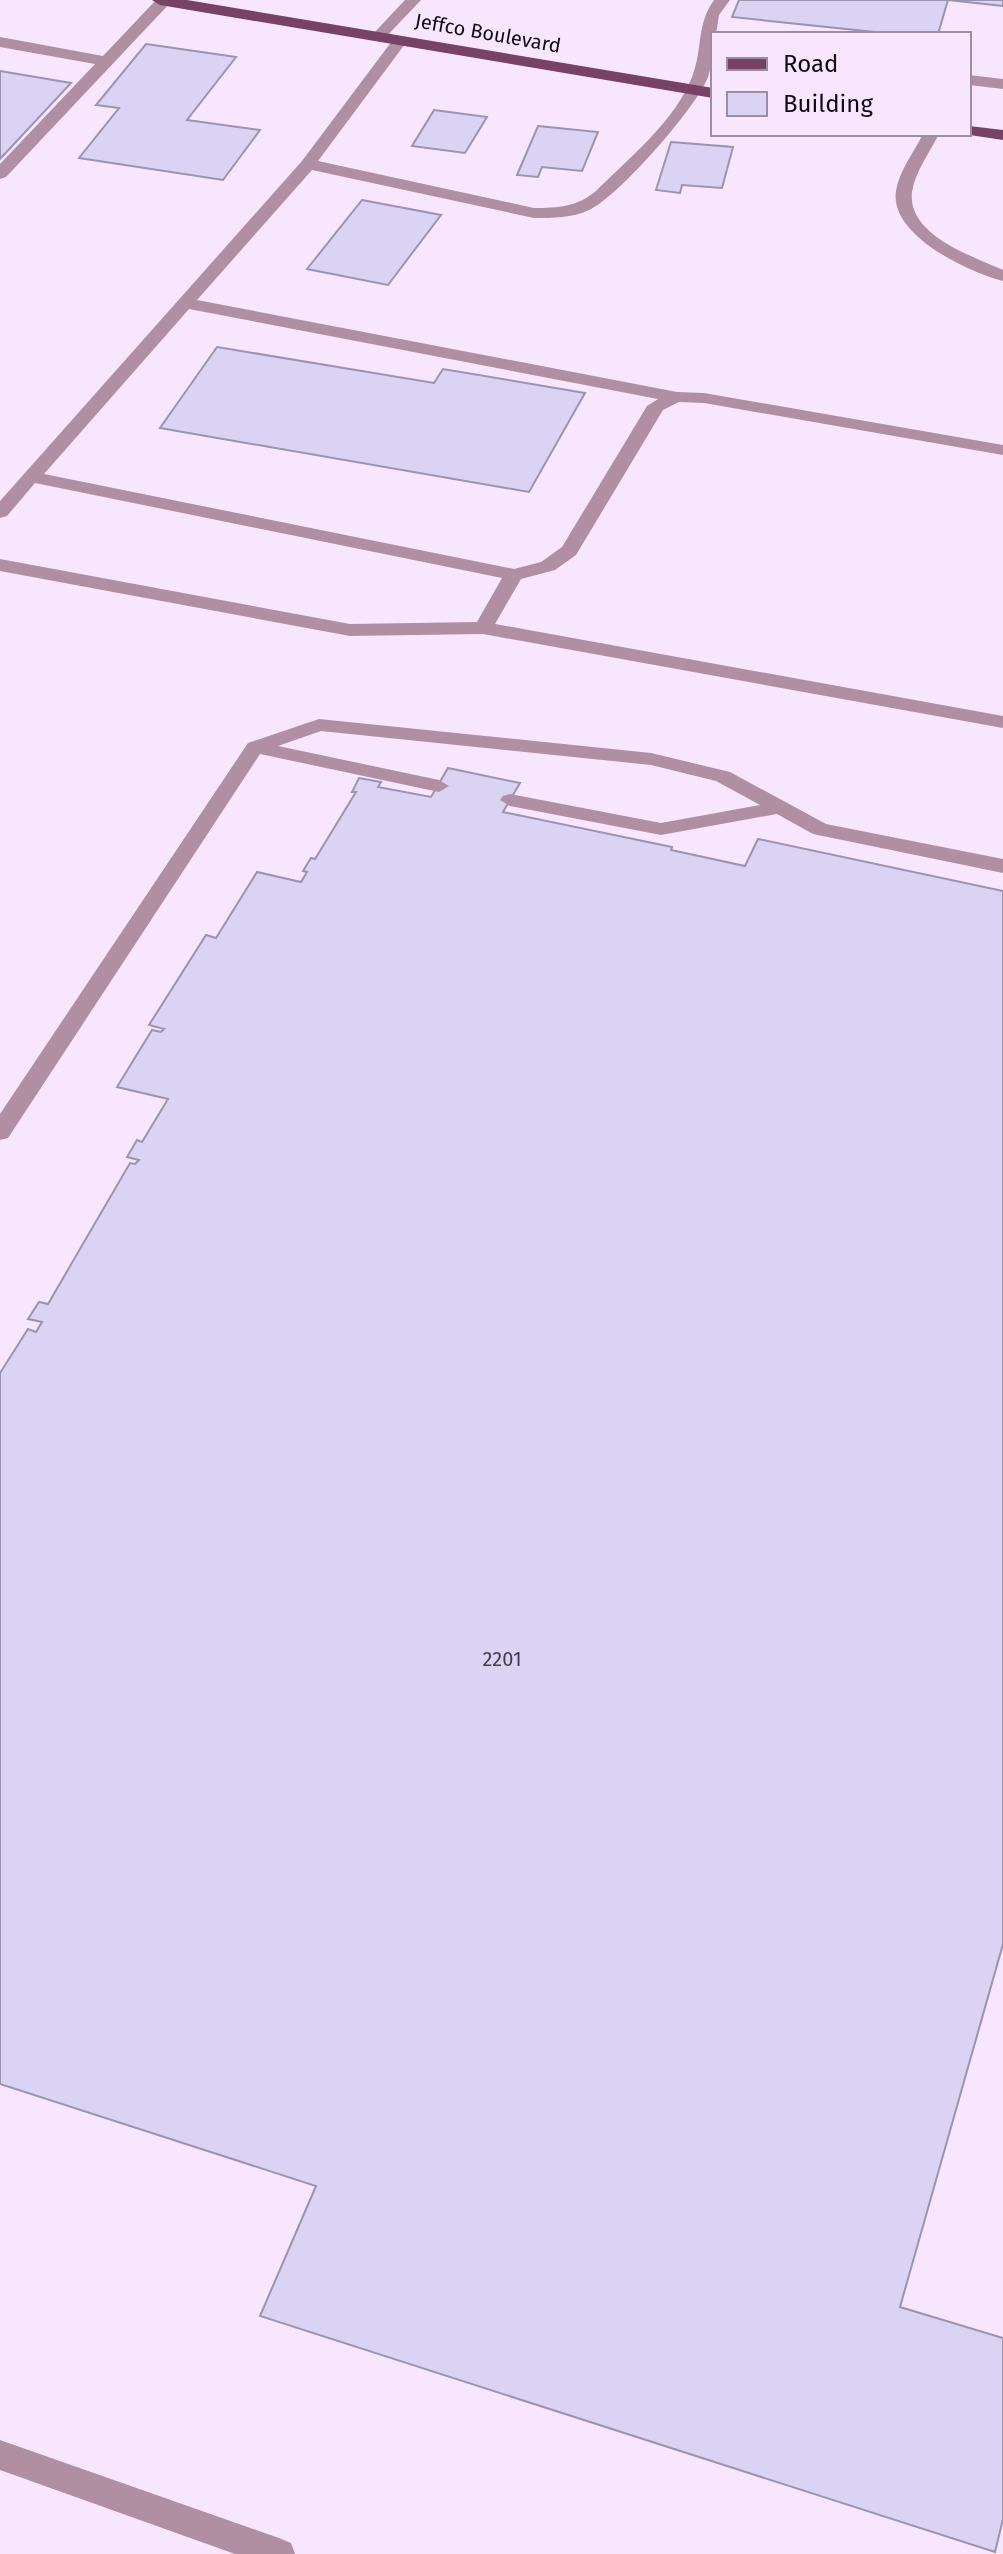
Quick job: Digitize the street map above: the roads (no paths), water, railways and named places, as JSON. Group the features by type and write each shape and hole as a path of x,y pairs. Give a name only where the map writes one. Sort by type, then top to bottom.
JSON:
{"main road":[{"name":"Jeffco Boulevard","path":"162,0 711,93"},
{"path":"971,131 1003,135"}],"lane":[{"path":"0,174 108,62 162,0"},
{"path":"379,36 413,0"},
{"path":"308,164 534,213 568,212 594,201 673,120 693,90 707,57 711,15 722,0"},
{"path":"0,512 308,164 400,40"},
{"path":"0,42 108,62"},
{"path":"971,80 1003,84"},
{"path":"930,136 904,191 904,208 916,229 943,247 1003,276"},
{"path":"186,303 677,397 704,398 1003,450"},
{"path":"32,477 514,575 548,566 569,551 656,406 677,397"},
{"path":"0,565 350,630 483,628 1003,722"},
{"path":"483,628 514,575"},
{"path":"0,1132 255,747 319,725 651,759 723,776 820,829 1003,866"},
{"path":"255,747 439,786"},
{"path":"510,800 661,829 781,807"},
{"path":"0,2455 279,2554"}]}
